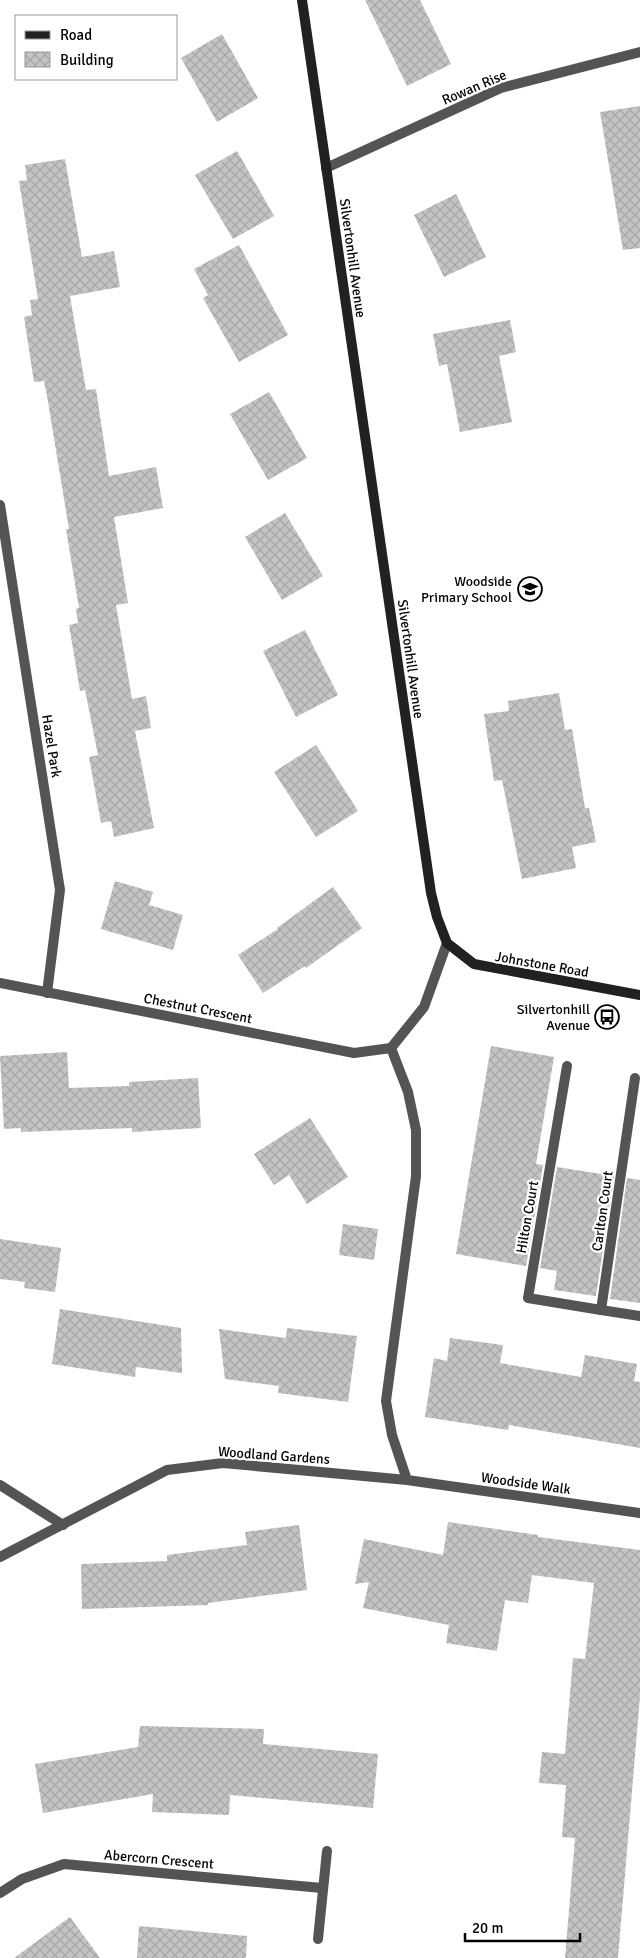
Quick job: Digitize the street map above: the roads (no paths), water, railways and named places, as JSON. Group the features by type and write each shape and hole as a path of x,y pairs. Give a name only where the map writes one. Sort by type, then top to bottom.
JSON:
{"street":[{"name":"Silvertonhill Avenue","path":"302,0 431,893 437,917 447,943"},
{"name":"Rowan Rise","path":"326,168 501,88 640,52"},
{"name":"Hazel Park","path":"0,505 60,890 47,993"},
{"name":"Johnstone Road","path":"447,943 474,964 640,995"},
{"path":"407,1480 392,1435 386,1401 416,1176 416,1130 408,1092 391,1048 424,1007 447,943"},
{"name":"Chestnut Crescent","path":"0,983 354,1053 391,1048"},
{"name":"Hilton Court","path":"567,1066 528,1298 602,1310"},
{"name":"Carlton Court","path":"602,1310 635,1078"},
{"path":"602,1310 640,1316"},
{"name":"Woodland Gardens","path":"0,1557 167,1470 222,1463 407,1480"},
{"name":"Woodside Walk","path":"407,1480 640,1513"},
{"path":"0,1485 62,1525"},
{"path":"318,1939 327,1851"},
{"name":"Abercorn Crescent","path":"0,1893 22,1879 64,1864 322,1888"}],"place":[{"name":"Woodside Primary School","path":"530,589"},
{"name":"Silvertonhill Avenue","path":"607,1017"}]}
